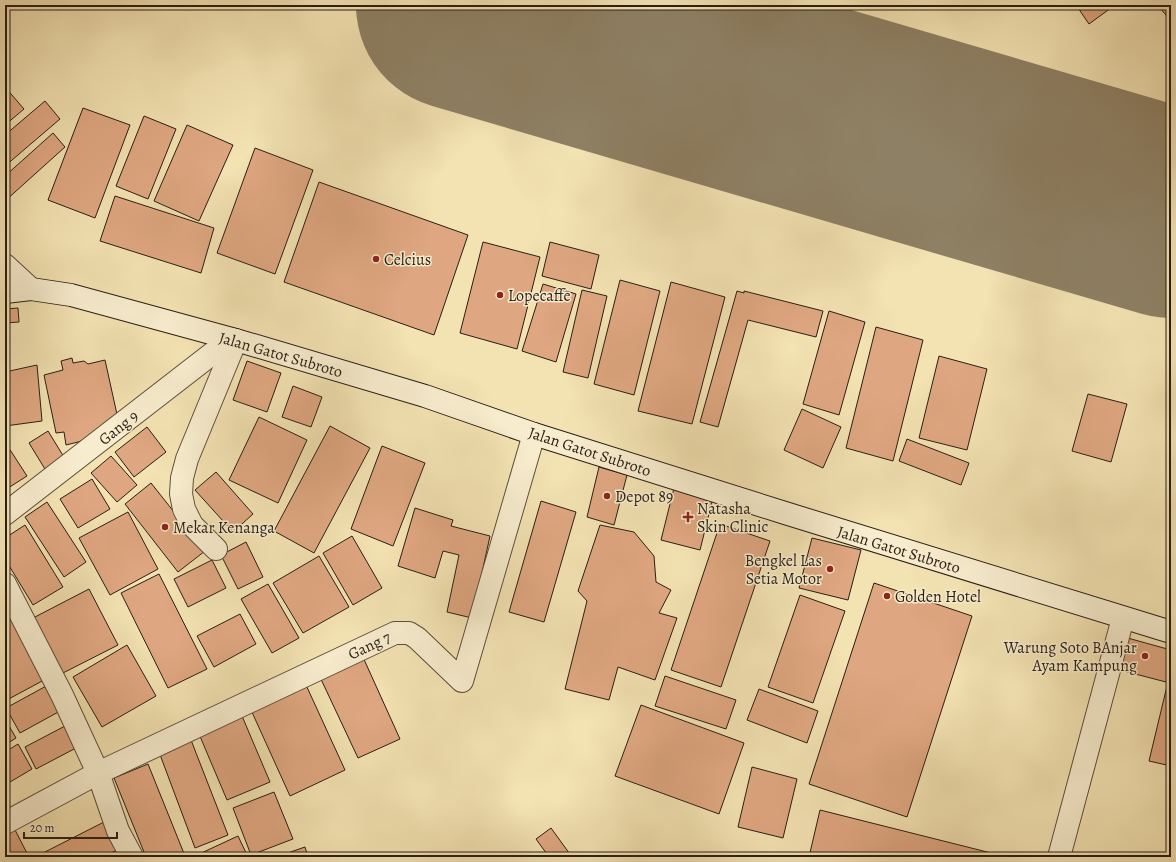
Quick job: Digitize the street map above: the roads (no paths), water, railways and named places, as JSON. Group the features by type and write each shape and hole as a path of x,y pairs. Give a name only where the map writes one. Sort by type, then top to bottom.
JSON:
{"street":[{"path":"5,265 32,289"},
{"name":"Jalan Gatot Subroto","path":"5,292 32,289 71,295 234,340 425,396 534,434 1171,632"},
{"path":"216,549 192,525 184,508 181,494 182,478 187,459 234,340"},
{"name":"Gang 9","path":"5,514 234,340"},
{"name":"Gang 7","path":"98,773 395,632 409,633 417,638 462,681 534,434"},
{"path":"5,584 62,695 98,773 118,831 132,857"},
{"path":"1058,857 1123,618"},
{"path":"5,823 98,773"}],"place":[{"name":"Celcius","path":"376,259"},
{"name":"Lopecaffe","path":"500,295"},
{"name":"Depot 89","path":"607,496"},
{"name":"Natasha Skin Clinic","path":"688,517"},
{"name":"Mekar Kenanga","path":"165,527"},
{"name":"Bengkel Las Setia Motor","path":"830,569"},
{"name":"Golden Hotel","path":"887,596"},
{"name":"Warung Soto BAnjar Ayam Kampung","path":"1145,656"}]}
